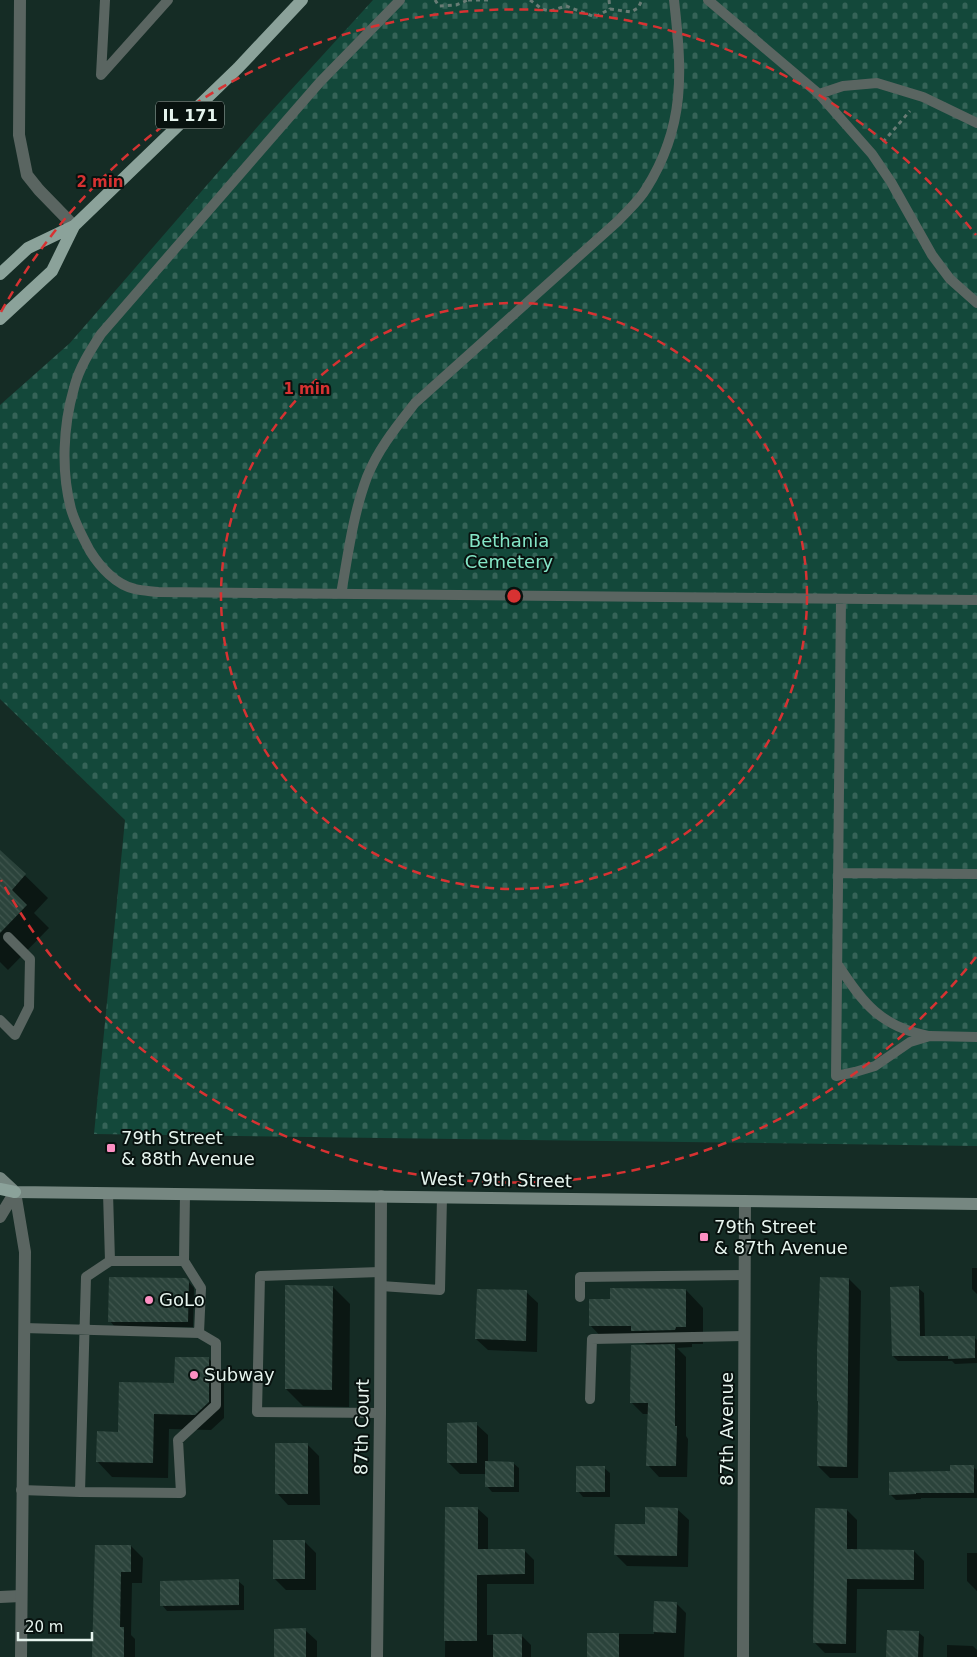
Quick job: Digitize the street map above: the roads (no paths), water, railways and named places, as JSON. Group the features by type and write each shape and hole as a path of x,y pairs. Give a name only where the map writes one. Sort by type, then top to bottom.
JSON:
{"main road":[{"name":"IL 171","path":"0,274 28,248 74,226 238,68 302,0"},
{"name":"IL 171","path":"0,319 52,271 74,226"},
{"path":"0,1178 14,1192"},
{"path":"0,1189 14,1192"},
{"path":"0,1193 14,1192"},
{"name":"West 79th Street","path":"14,1192 977,1204"}],"street":[{"path":"20,0 20,135 27,175 74,226"},
{"path":"0,1216 14,1192"},
{"path":"14,1192 25,1252 21,1657"},
{"name":"87th Court","path":"377,1657 381,1196"},
{"name":"87th Avenue","path":"743,1657 745,1201"},
{"path":"0,1597 22,1596"}],"lane":[{"path":"105,0 101,75 168,0"},
{"path":"400,0 320,82 102,334 85,358 74,387 67,419 65,477 71,510 83,538 98,564 117,581 134,589 158,592 977,600"},
{"path":"341,594 355,517 367,476 388,438 415,403 618,221 645,191 666,153 677,113 680,76 674,0"},
{"path":"708,0 819,94 872,154 891,182 932,256 950,279 977,303"},
{"path":"819,94 843,86 877,84 923,97 977,123"},
{"path":"841,599 836,1076 876,1066 910,1042 930,1036"},
{"path":"838,873 977,874"},
{"path":"0,1020 16,1035 29,1007 30,959 8,937"},
{"path":"838,965 857,995 872,1011 888,1022 907,1031 930,1036 977,1037"},
{"path":"108,1193 110,1261"},
{"path":"185,1194 184,1261 201,1288 200,1333"},
{"path":"381,1286 440,1290 442,1197"},
{"path":"80,1492 86,1276 110,1261 184,1261"},
{"path":"380,1272 260,1276 257,1412 380,1413"},
{"path":"580,1297 580,1278 745,1275"},
{"path":"22,1490 181,1493 178,1440 216,1405 216,1343 200,1333 24,1328"},
{"path":"590,1399 592,1339 744,1336"}],"place":[{"name":"79th Street & 88th Avenue","path":"111,1148"},
{"name":"79th Street & 87th Avenue","path":"704,1237"},
{"name":"GoLo","path":"149,1300"},
{"name":"Subway","path":"194,1375"}],"park label":[{"name":"Bethania Cemetery","path":"509,551"}]}
